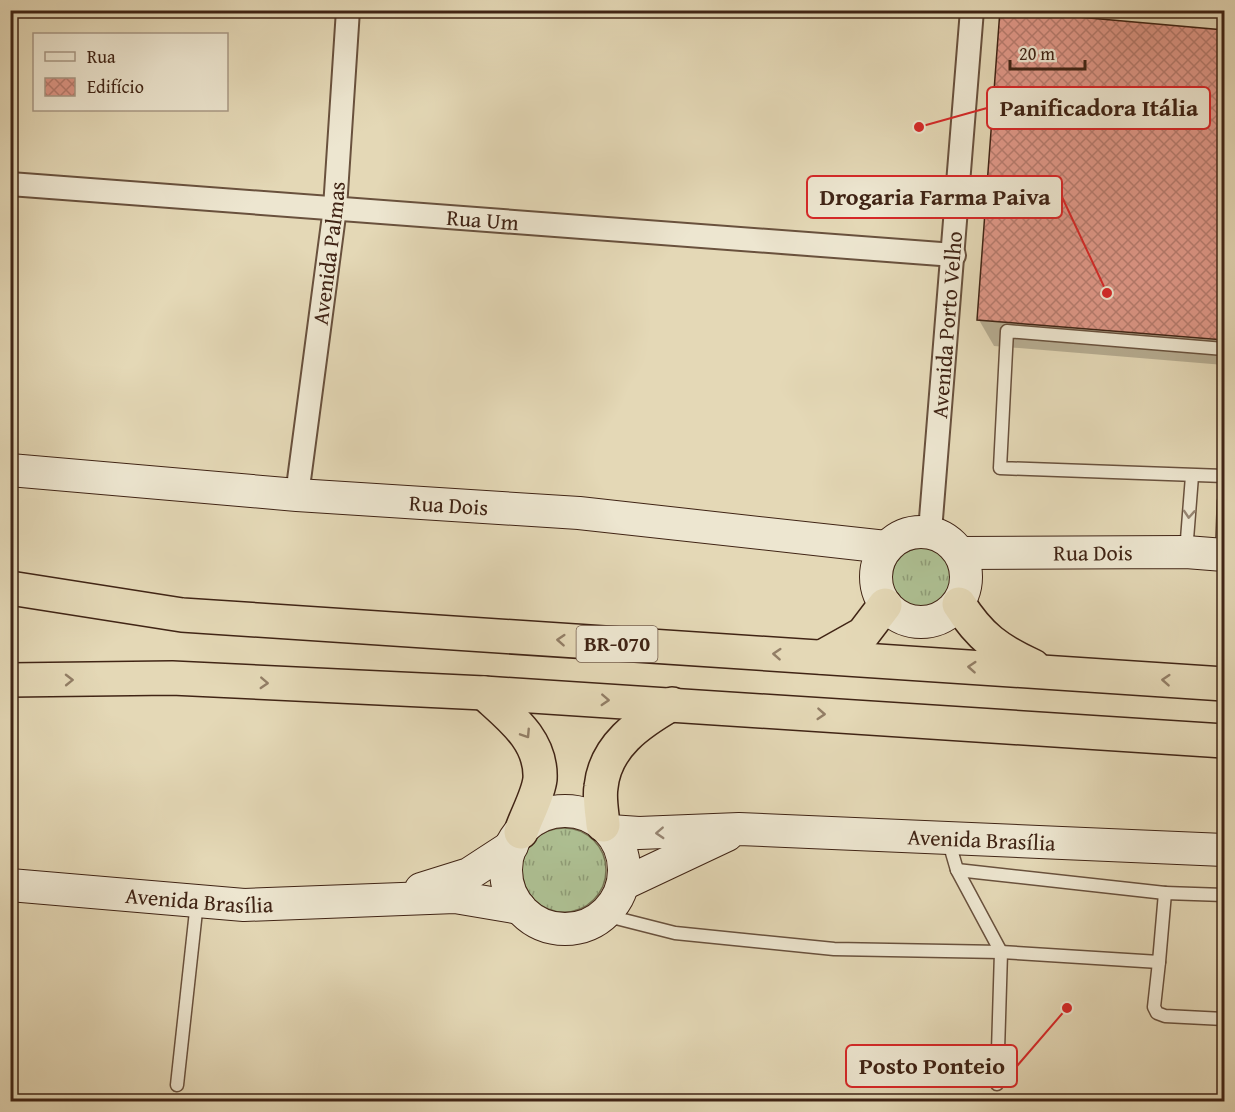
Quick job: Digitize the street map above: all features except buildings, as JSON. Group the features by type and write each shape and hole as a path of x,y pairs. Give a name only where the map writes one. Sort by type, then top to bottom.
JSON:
{"highway":[{"name":"BR-070","path":"10,588 182,615 1224,684"},
{"path":"960,604 974,628 1002,652 1046,672"},
{"path":"822,657 863,634 885,605"},
{"path":"10,680 172,678 484,693 1224,741"},
{"path":"484,693 519,725 536,750 540,780 516,839"},
{"path":"607,828 601,786 616,744 648,717 672,704"}],"main road":[{"name":"Rua Dois","path":"10,470 297,495 579,513 886,547"},
{"path":"930,531 948,539 961,553 968,579 960,604 936,621 908,621 885,605 876,586 877,566 886,547 906,533 930,531"},
{"name":"Rua Dois","path":"961,553 1186,552 1223,555"},
{"path":"551,813 578,813 607,828 620,847 625,866 623,884 616,901 604,915 588,925 561,928 534,921 520,908 511,894 507,878 507,861 516,839 534,820 551,813"},
{"name":"Avenida Brasília","path":"607,828 639,833 739,829 1224,850"},
{"name":"Avenida Brasília","path":"623,884 739,829"},
{"name":"Avenida Brasília","path":"389,898 469,874 516,839"},
{"name":"Avenida Brasília","path":"10,885 244,905 454,897 520,908"}],"street":[{"name":"Avenida Palmas","path":"297,495 335,208 348,10"},
{"name":"Avenida Porto Velho","path":"930,531 972,10"},
{"name":"Rua Um","path":"10,184 954,255"}],"lane":[{"path":"1224,349 1007,331 1000,468 1224,476"},
{"path":"1186,552 1192,476"},
{"path":"1223,555 1224,501"},
{"path":"948,838 957,870 1001,952 998,1084"},
{"path":"957,870 1165,894 1224,895"},
{"path":"1165,894 1154,1007 1157,1013 1165,1016 1224,1019"},
{"path":"177,1085 197,901"},
{"path":"604,915 675,933 834,950 1001,952 1159,962"}],"green space":[{"path":"916,548 928,548 939,553 947,561 952,578 950,590 939,603 928,608 916,608 905,603 897,595 892,584 892,572 897,561 905,553"},
{"path":"564,828 587,835 599,847 606,870 599,893 587,905 564,912 541,905 529,893 522,870 529,847 541,835"}],"place":[{"name":"Panificadora Itália","path":"919,127"},
{"name":"Drogaria Farma Paiva","path":"1107,293"},
{"name":"Posto Ponteio","path":"1067,1008"}]}
